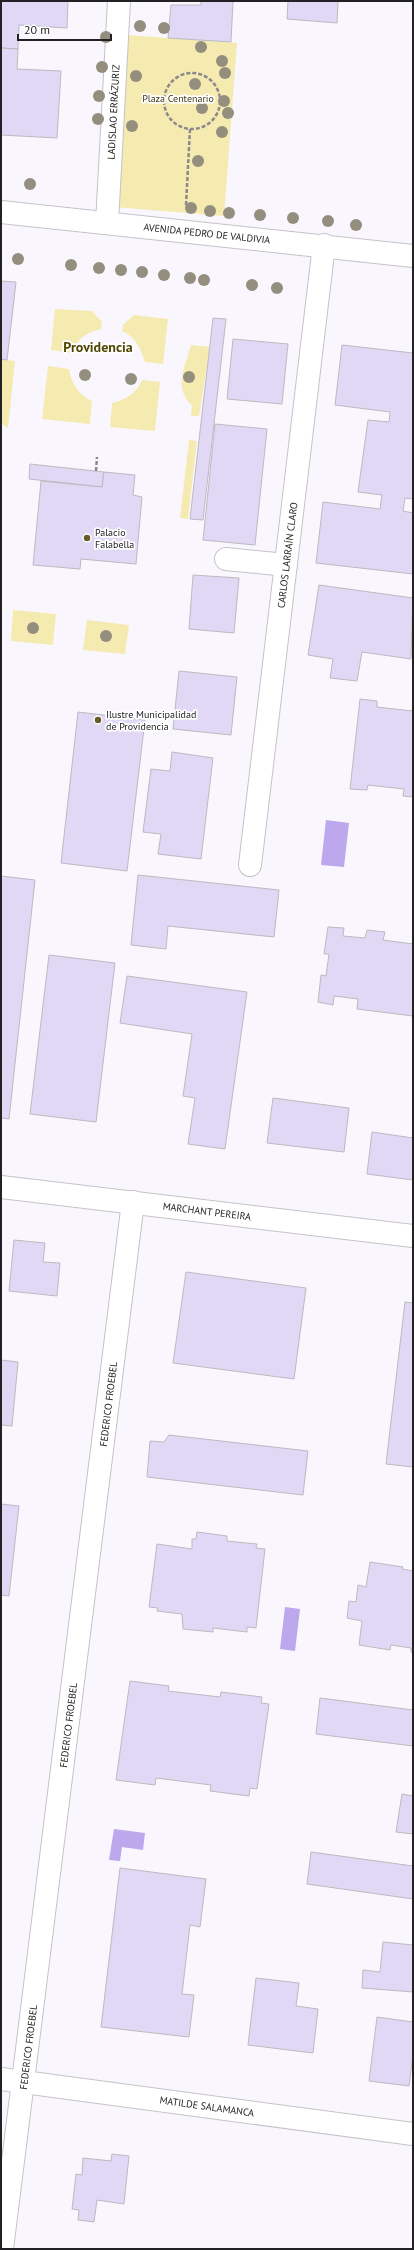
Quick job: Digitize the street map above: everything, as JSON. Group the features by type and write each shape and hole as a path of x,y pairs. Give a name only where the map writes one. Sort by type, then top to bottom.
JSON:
{"street":[{"name":"LADISLAO ERRÁZURIZ","path":"106,223 119,1"},
{"name":"AVENIDA PEDRO DE VALDIVIA","path":"1,212 324,245 413,256"},
{"name":"CARLOS LARRAÍN CLARO","path":"250,865 324,245"},
{"path":"226,560 286,565"},
{"name":"MARCHANT PEREIRA","path":"1,1187 413,1236"},
{"name":"FEDERICO FROEBEL","path":"2,2249 133,1202"},
{"name":"MATILDE SALAMANCA","path":"1,2079 413,2134"}],"path":[{"path":"188,73 198,74 214,83 221,100 219,110 208,125 190,130 182,127 168,116 165,99 166,90 172,82 188,73"},
{"path":"184,231 190,130"},
{"path":"96,471 97,457"}],"green space":[{"name":"Plaza Centenario","path":"127,35 237,43 224,216 114,207"},
{"path":"55,309 92,311 102,322 101,329 91,332 83,337 72,353 51,350"},
{"path":"134,315 168,319 163,364 145,362 142,352 137,344 131,336 122,331 123,325"},
{"path":"191,345 210,347 199,416 191,416 192,405 186,399 182,385 182,377"},
{"path":"1,359 15,361 8,428 1,423"},
{"path":"48,366 69,369 76,388 92,401 90,424 42,419"},
{"path":"142,380 160,382 155,431 110,427 112,403 121,400 134,392"},
{"path":"189,440 197,441 188,519 180,518"},
{"path":"13,610 56,614 53,645 11,641"},
{"path":"87,620 129,625 125,654 83,650"}],"shaded area":[{"path":"326,820 349,823 344,867 321,865"},
{"path":"285,1607 300,1609 295,1651 280,1649"},
{"path":"114,1829 145,1833 143,1850 122,1847 120,1861 109,1860"}],"building":[{"path":"1,1 68,1 67,28 19,25 18,49 1,48"},
{"path":"201,1 233,1 231,42 168,38 171,5 201,5"},
{"path":"288,1 338,1 337,23 287,19"},
{"path":"1,48 18,49 17,69 61,71 57,138 1,135"},
{"path":"1,281 16,282 7,360 1,359"},
{"path":"213,318 226,319 203,520 190,519"},
{"path":"233,339 288,344 282,404 227,399"},
{"path":"342,345 413,353 413,499 405,498 403,511 413,513 413,574 316,563 323,502 380,509 382,495 358,492 368,420 389,422 390,412 335,405"},
{"path":"215,424 267,429 255,545 203,540"},
{"path":"30,464 104,472 102,487 29,479"},
{"name":"Palacio Falabella","path":"104,472 135,475 133,495 142,497 136,564 81,559 80,569 33,565 41,481 102,487"},
{"path":"193,575 239,578 234,633 189,629"},
{"path":"319,585 413,598 411,659 362,652 357,681 330,678 333,659 308,655"},
{"path":"179,671 237,677 231,735 173,729"},
{"path":"360,699 377,701 377,707 412,711 413,704 413,797 403,796 404,789 368,785 367,790 350,789"},
{"path":"78,712 145,720 127,871 61,863"},
{"path":"172,752 213,758 201,859 158,854 161,834 143,832 151,769 170,771"},
{"path":"138,875 279,890 274,937 168,926 166,949 131,945"},
{"path":"1,876 35,880 9,1119 1,1118"},
{"path":"328,927 344,928 343,936 365,938 367,930 385,932 383,940 413,944 413,1016 357,1009 358,999 334,996 333,1005 318,1002 321,975 326,976 329,954 324,954"},
{"path":"49,955 115,963 96,1122 30,1114"},
{"path":"127,976 247,992 225,1149 188,1144 195,1098 183,1096 192,1034 120,1023"},
{"path":"273,1098 349,1108 344,1152 267,1143"},
{"path":"372,1132 413,1138 413,1180 367,1174"},
{"path":"14,1240 45,1243 43,1262 60,1263 57,1296 9,1291"},
{"path":"186,1272 306,1288 294,1379 173,1363"},
{"path":"405,1302 413,1303 413,1467 386,1464"},
{"path":"1,1360 18,1362 12,1426 1,1425"},
{"path":"169,1435 308,1451 303,1495 147,1477 150,1441 164,1442"},
{"path":"1,1504 19,1506 9,1596 1,1595"},
{"path":"197,1532 227,1536 227,1541 257,1544 256,1548 265,1549 256,1628 247,1627 247,1632 213,1628 213,1632 183,1629 182,1614 157,1611 158,1608 149,1607 157,1544 192,1549 192,1539 196,1539"},
{"path":"370,1562 403,1567 402,1569 413,1571 413,1653 411,1652 411,1648 391,1645 390,1650 359,1645 362,1621 347,1618 349,1601 356,1602 358,1585 366,1587"},
{"path":"130,1681 169,1686 168,1691 220,1697 221,1692 262,1697 261,1703 269,1704 257,1789 250,1788 249,1796 210,1791 211,1785 156,1778 155,1785 116,1780"},
{"path":"320,1698 413,1710 413,1746 316,1734"},
{"path":"402,1794 413,1796 413,1834 396,1832"},
{"path":"311,1852 413,1866 413,1899 307,1884"},
{"path":"120,1868 206,1879 200,1927 190,1925 182,1994 194,1995 189,2037 101,2027"},
{"path":"383,1942 413,1945 413,1992 362,1988 363,1970 380,1972"},
{"path":"256,1978 299,1983 296,2006 318,2009 313,2053 248,2045"},
{"path":"377,2017 413,2022 413,2055 409,2086 369,2081"},
{"path":"112,2154 129,2156 124,2204 97,2200 94,2222 78,2220 79,2210 72,2209 76,2174 82,2175 83,2158 111,2161"}],"place":[{"name":"Palacio Falabella","path":"87,538"},
{"name":"Ilustre Municipalidad de Providencia","path":"98,720"}],"district":[{"name":"Providencia","path":"98,347"}]}
